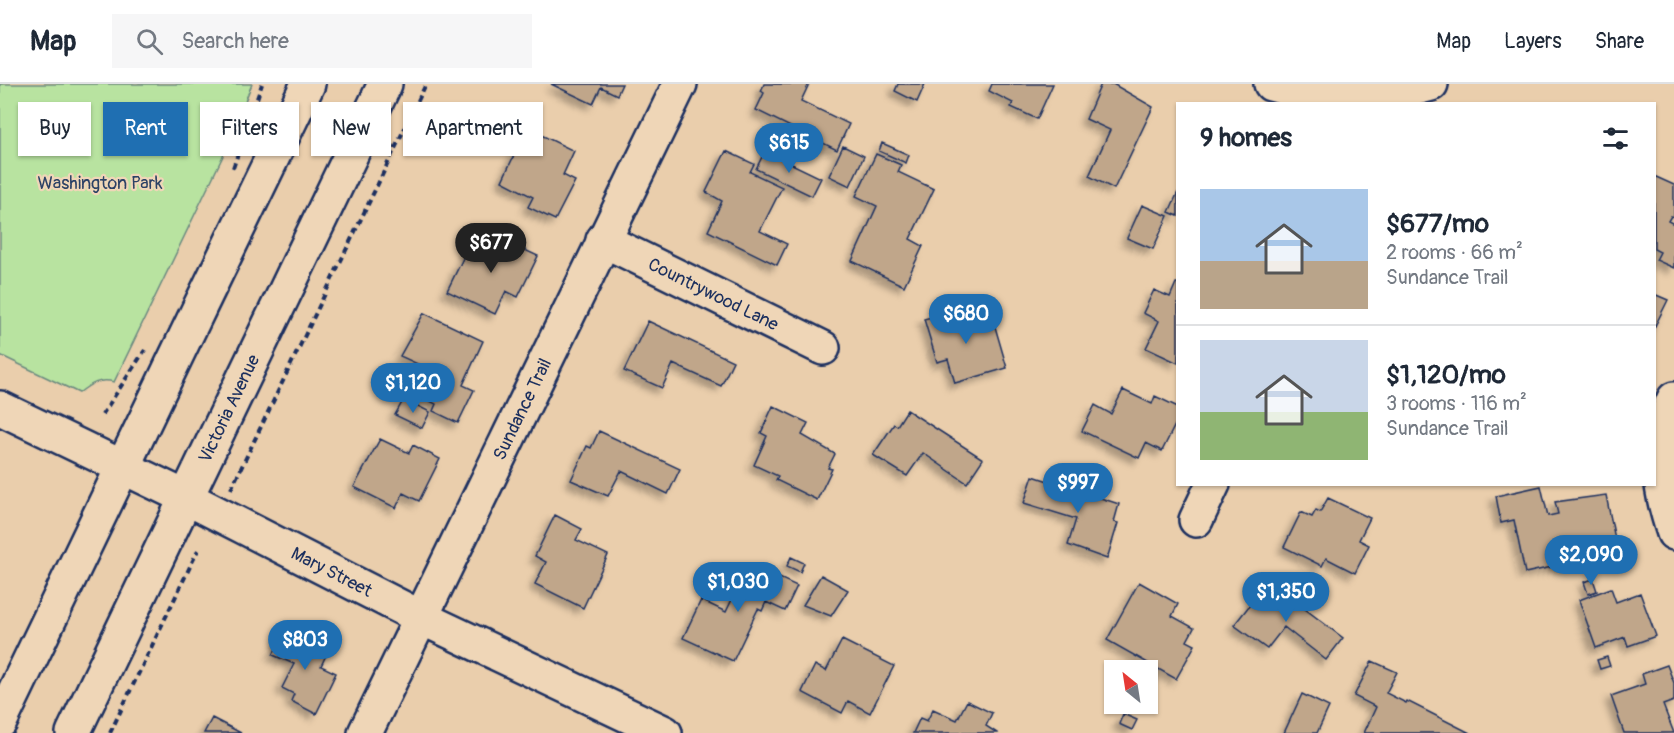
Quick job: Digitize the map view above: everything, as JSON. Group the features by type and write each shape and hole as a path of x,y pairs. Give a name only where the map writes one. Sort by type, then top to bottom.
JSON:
{"street":[{"path":"0,723 308,84"},
{"name":"Victoria Avenue","path":"73,733 385,84"},
{"name":"Sundance Trail","path":"365,733 680,84"},
{"path":"1271,84 1309,99 1416,88 1431,84"},
{"name":"Countrywood Lane","path":"603,240 823,348"},
{"path":"1674,399 1658,451 1665,503 1674,533"},
{"name":"Mary Street","path":"0,408 187,498 420,617 665,733"},
{"path":"1196,520 1212,486"}],"path":[{"path":"232,169 262,84"},
{"path":"231,489 426,84"},
{"path":"102,415 147,346"},
{"path":"110,733 198,550"}],"green space":[{"name":"Washington Park","path":"0,84 252,84 245,102 200,102 200,156 223,156 114,382 95,383 79,393 0,355"}],"building":[{"path":"551,84 622,84 617,95 601,87 593,104"},
{"path":"764,84 809,84 801,101 849,124 837,150 756,110 764,93 761,91"},
{"path":"898,84 925,84 917,102 895,91"},
{"path":"992,84 1053,84 1037,119 1011,107 1013,103 989,91"},
{"path":"1101,84 1113,84 1153,107 1114,189 1089,176 1110,130 1086,119"},
{"path":"543,136 574,151 563,175 575,181 555,220 528,207 533,197 502,181 514,156 543,156"},
{"path":"882,143 909,155 906,163 879,151"},
{"path":"843,146 864,156 850,186 829,176"},
{"path":"726,151 754,164 750,172 782,187 760,231 787,244 777,265 708,231 722,201 706,192"},
{"path":"765,151 821,178 812,196 756,169"},
{"path":"876,154 901,165 898,172 934,189 910,239 923,246 904,286 852,261 877,206 856,196"},
{"path":"1656,177 1674,185 1674,217 1671,216 1668,221 1674,224 1674,268 1656,260 1660,252 1656,250"},
{"path":"1176,196 1176,215 1169,212"},
{"path":"1142,205 1168,216 1153,249 1127,238"},
{"path":"473,238 505,254 510,243 538,256 518,297 506,291 495,314 447,291"},
{"path":"1176,283 1176,362 1146,348 1159,321 1143,313 1154,290 1170,297"},
{"path":"1656,295 1668,300 1656,324"},
{"path":"953,311 957,322 991,313 1007,368 955,383 948,359 937,362 924,319"},
{"path":"424,313 483,341 463,385 474,390 458,423 433,411 436,404 408,390 420,365 400,356"},
{"path":"648,321 733,361 721,386 673,364 662,388 624,371"},
{"path":"1123,390 1152,404 1155,396 1176,406 1176,423 1162,451 1146,443 1139,458 1082,431 1095,405 1111,414"},
{"path":"404,399 430,412 422,428 395,415"},
{"path":"773,406 808,423 802,435 835,454 828,468 832,469 817,500 776,480 778,476 754,465 767,436 761,433"},
{"path":"907,410 983,459 967,483 923,453 907,476 873,455 894,424 897,426"},
{"path":"599,431 680,469 668,494 621,471 608,496 571,480 587,446 591,448"},
{"path":"380,439 409,453 413,445 440,459 419,501 403,493 396,508 354,487"},
{"path":"1033,476 1119,504 1114,522 1118,523 1107,559 1068,545 1076,519 1024,503"},
{"path":"1541,486 1548,516 1558,514 1555,502 1606,495 1615,539 1589,544 1592,558 1525,573 1514,520 1501,523 1496,496"},
{"path":"1328,498 1370,518 1359,540 1369,545 1355,573 1326,558 1322,566 1284,547 1301,512 1312,517 1316,510 1320,512"},
{"path":"555,515 582,529 576,540 608,555 583,608 535,584 546,562 535,556"},
{"path":"791,557 804,563 800,572 787,566"},
{"path":"749,564 797,586 785,611 766,602 762,611 758,609 733,661 683,638 701,600 726,612"},
{"path":"821,575 848,590 831,616 803,605"},
{"path":"1593,579 1597,591 1588,594 1584,582"},
{"path":"1139,582 1178,604 1172,616 1194,628 1187,641 1195,645 1176,679 1158,669 1158,660 1142,660 1107,640"},
{"path":"1271,583 1343,638 1326,660 1284,627 1267,649 1234,625 1257,596 1259,598"},
{"path":"1611,588 1616,602 1640,593 1656,636 1628,646 1625,637 1596,648 1579,600"},
{"path":"284,632 300,640 301,637 329,649 321,666 336,673 316,714 291,701 294,694 282,688 294,664 273,655"},
{"path":"842,640 894,666 870,713 848,701 842,713 802,692 815,665 826,671"},
{"path":"1607,657 1610,666 1600,669 1597,660"},
{"path":"1372,661 1397,672 1386,693 1406,703 1407,701 1470,733 1364,733 1376,707 1354,696"},
{"path":"1667,665 1674,683 1674,701 1663,705 1674,733 1624,733 1611,696 1645,684 1642,674"},
{"path":"1302,694 1329,707 1317,733 1284,733"},
{"path":"967,701 992,713 986,726 997,733 913,733 920,718 927,721 933,709 957,720"},
{"path":"1123,714 1137,720 1132,730 1119,724"},
{"path":"212,718 241,733 204,733"}]}
